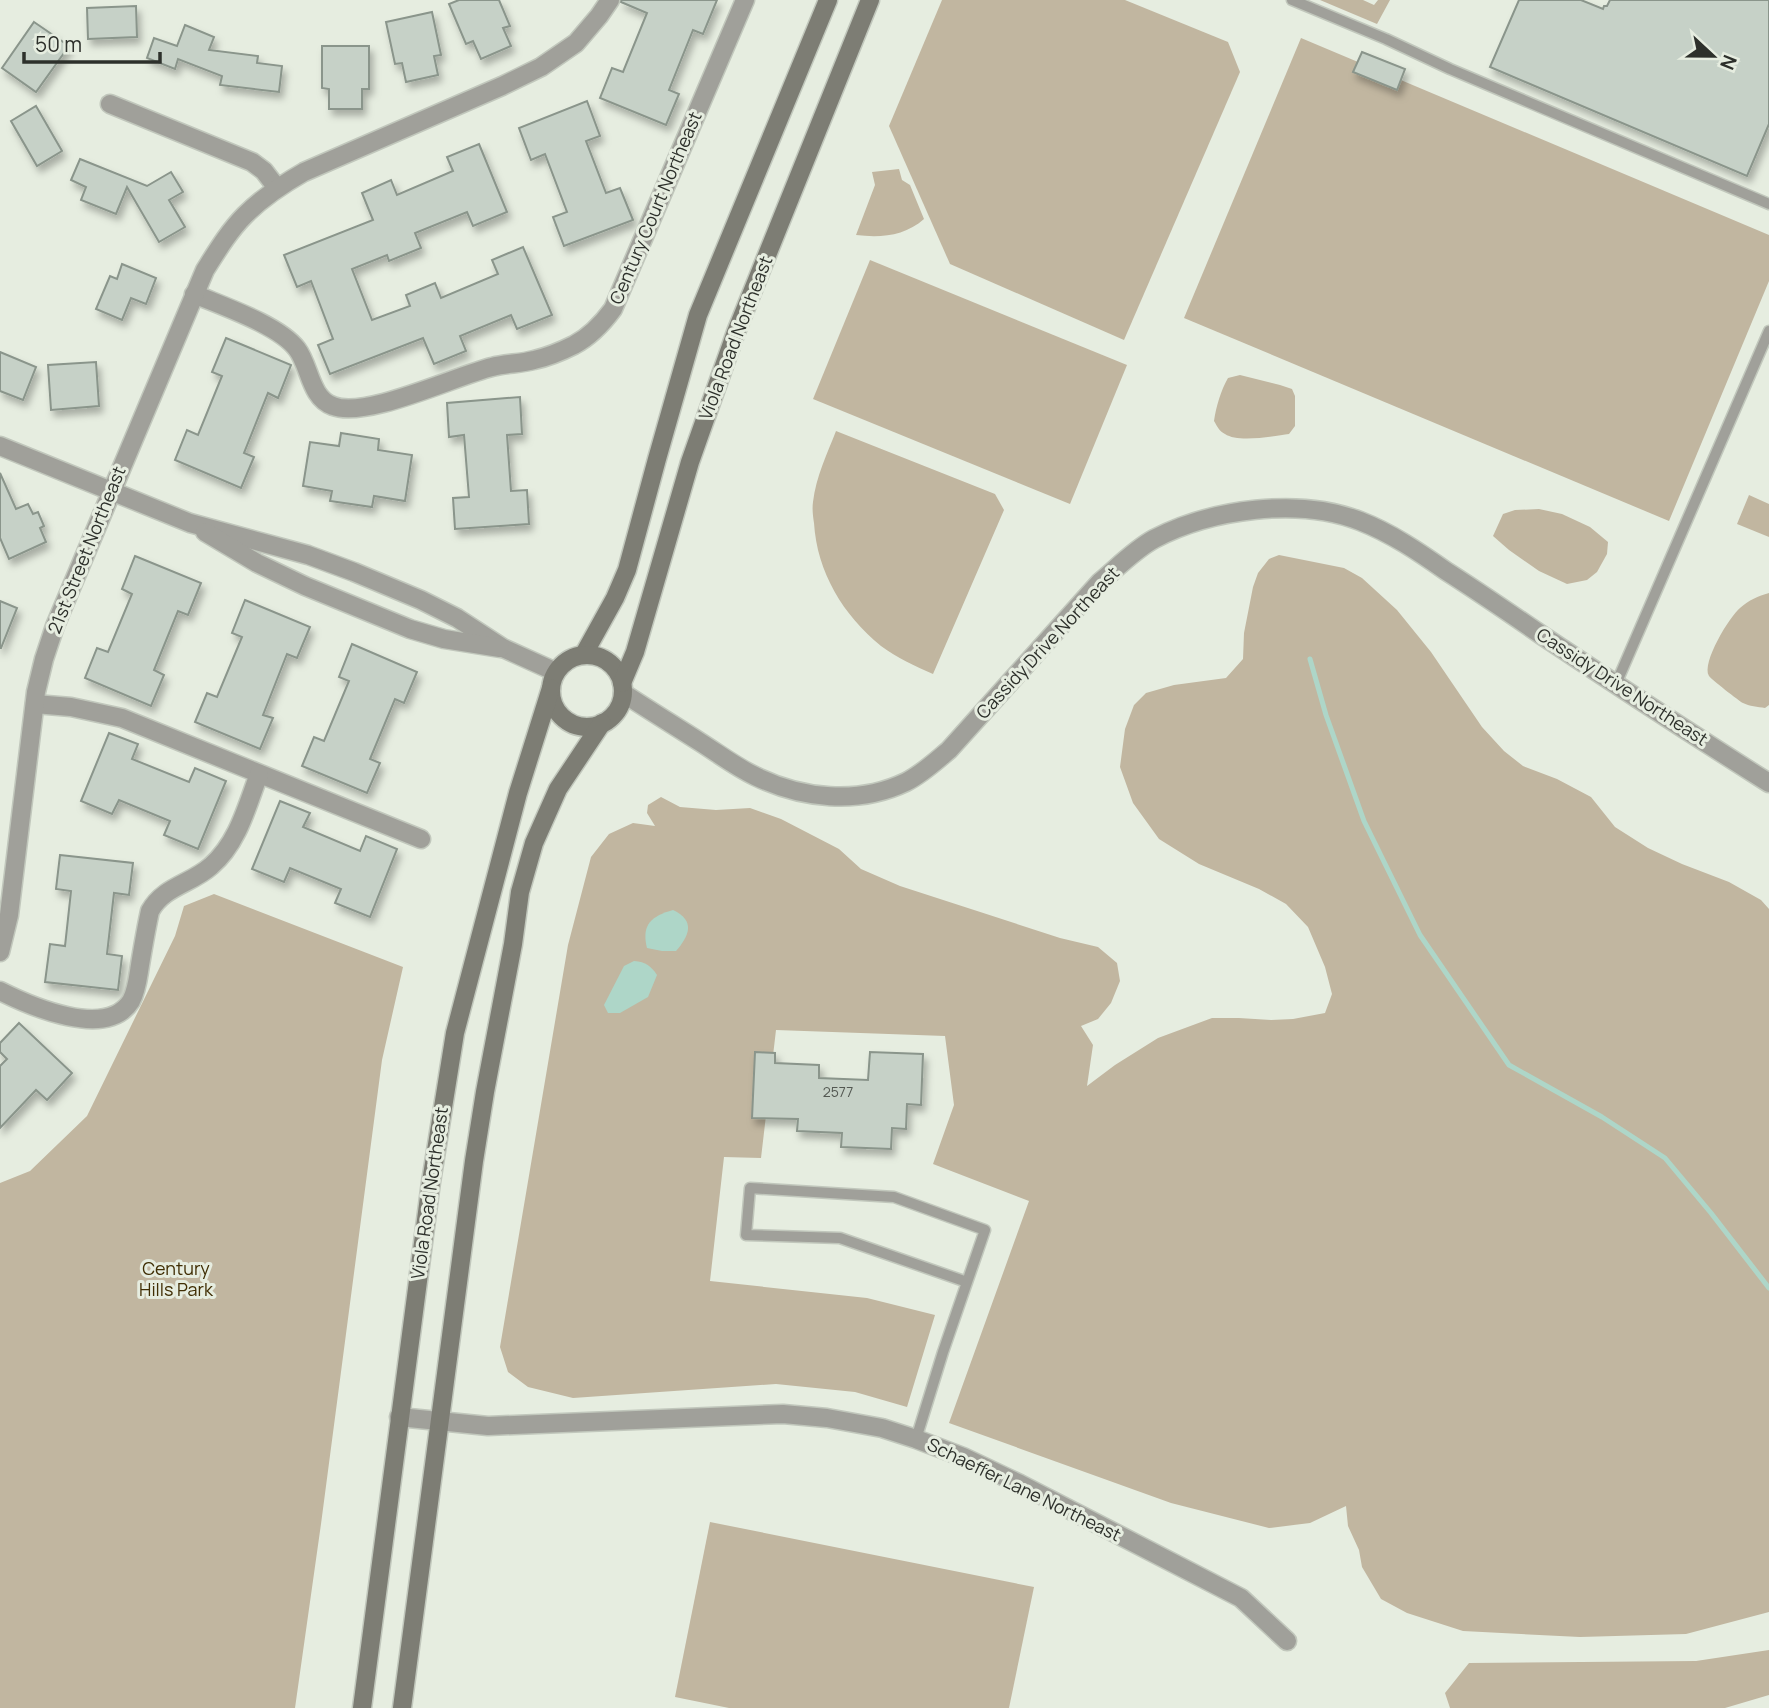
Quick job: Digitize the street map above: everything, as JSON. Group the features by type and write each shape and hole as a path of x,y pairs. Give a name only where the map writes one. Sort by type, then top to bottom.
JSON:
{"main road":[{"name":"Viola Road Northeast","path":"584,654 627,570 698,315 828,0"},
{"name":"Viola Road Northeast","path":"623,688 690,462 736,332 870,0"},
{"path":"402,1708 476,1150 520,892 534,843 558,789 603,723 616,713 621,704 623,688 619,673 613,665 595,655 574,657 565,662 553,680 551,699 561,717 570,723 590,727 603,723"},
{"name":"Viola Road Northeast","path":"362,1708 433,1170 455,1033 518,793 553,680"}],"street":[{"path":"110,104 252,162 264,171 277,188 304,172 541,67 576,43 610,0"},
{"name":"Century Court Northeast","path":"194,294 285,337 299,352 317,395 329,405 344,409 369,407 490,367 534,360 574,345 595,331 613,309 745,0"},
{"name":"21st Street Northeast","path":"0,952 9,915 34,704 39,675 55,626 205,270 245,215 277,188"},
{"path":"0,446 190,523 308,555 421,600 457,618 553,680"},
{"name":"Cassidy Drive Northeast","path":"623,688 753,775 782,788 839,797 885,790 928,768 949,750 1101,582 1153,540 1182,527 1238,511 1301,509 1333,512 1359,520 1408,545 1769,783"},
{"path":"190,523 257,563 305,586 410,629 471,645 503,648"},
{"path":"34,704 111,714 421,839"},
{"path":"0,992 41,1010 81,1018 104,1018 118,1014 126,1008 136,987 150,911 155,902 161,895 208,869 220,858 238,829 259,774"},
{"name":"Schaeffer Lane Northeast","path":"399,1418 488,1426 783,1414 827,1418 882,1428 963,1457 1241,1598 1287,1641"}],"lane":[{"path":"1292,0 1769,204"},
{"path":"1616,684 1769,331"},
{"path":"916,1439 985,1230 894,1197 750,1188 746,1235 840,1238 967,1282"}],"green space":[{"path":"942,0 1125,0 1228,42 1240,72 1124,340 950,264 889,126"},
{"path":"1320,0 1363,0 1374,5 1378,0 1390,0 1377,24"},
{"path":"1301,38 1769,235 1769,281 1669,521 1184,318"},
{"path":"899,169 902,180 910,185 924,219 901,232 875,236 856,235 875,185 872,172"},
{"path":"870,260 1127,365 1070,504 813,399"},
{"path":"1240,375 1292,389 1295,396 1295,426 1289,434 1238,438 1220,430 1214,421 1221,393 1228,378"},
{"path":"836,431 995,494 1004,510 933,674 893,654 867,634 844,606 826,575 816,541 813,505 819,475"},
{"path":"1749,495 1769,504 1769,537 1737,524"},
{"path":"1539,509 1562,514 1590,527 1608,542 1607,554 1597,572 1587,580 1567,584 1539,571 1493,536 1503,514 1515,510"},
{"path":"1279,555 1344,568 1362,578 1397,610 1431,652 1482,727 1504,751 1523,766 1557,779 1591,797 1615,827 1648,848 1729,882 1761,900 1769,909 1769,1612 1686,1634 1580,1637 1463,1631 1407,1613 1381,1599 1362,1567 1359,1550 1348,1526 1346,1506 1310,1523 1269,1528 1171,1503 949,1423 1029,1201 933,1164 954,1105 945,1036 776,1030 761,1158 724,1157 710,1281 867,1298 935,1315 907,1407 855,1392 776,1384 573,1398 528,1387 508,1372 500,1347 568,945 591,857 609,834 633,823 655,826 647,813 648,805 661,797 680,807 716,810 750,808 781,819 839,849 861,869 900,886 1060,938 1098,947 1117,963 1120,981 1111,1003 1098,1019 1081,1026 1093,1045 1087,1086 1158,1038 1212,1018 1271,1020 1325,1013 1332,994 1325,967 1308,927 1286,904 1259,889 1199,864 1159,839 1133,803 1120,767 1125,729 1134,705 1146,693 1174,685 1226,678 1243,659 1244,633 1253,587 1258,573 1269,559"},
{"path":"1769,593 1769,705 1765,708 1740,701 1711,678 1708,670 1718,640 1735,613 1743,605"},
{"name":"Century Hills Park","path":"214,894 403,967 382,1060 295,1708 0,1708 0,1183 30,1171 87,1116 175,936 184,906"},
{"path":"710,1522 1034,1587 1009,1708 729,1708 675,1697"},
{"path":"1769,1650 1769,1695 1725,1708 1450,1708 1445,1693 1469,1663 1696,1661"}],"water":[{"path":"673,910 685,919 687,924 687,934 681,945 676,951 647,948 646,933 650,922"},
{"path":"634,961 648,965 657,975 648,997 620,1013 608,1013 604,1005 624,966"}],"building":[{"path":"459,0 499,0 510,26 503,28 511,46 481,59 473,41 466,44 449,4"},
{"path":"621,0 717,0 703,34 693,30 669,90 679,94 666,125 600,98 612,68 623,72 647,13"},
{"path":"1519,0 1581,0 1603,9 1610,0 1769,0 1769,124 1747,176 1490,67"},
{"path":"136,6 137,37 88,39 87,8"},
{"path":"432,12 441,55 434,56 438,75 406,82 402,63 395,64 386,22"},
{"path":"34,22 69,46 36,92 2,68"},
{"path":"185,25 214,37 209,50 258,56 257,63 282,66 279,92 220,85 222,76 178,59 175,69 147,58 154,38 177,46"},
{"path":"322,46 369,46 369,89 362,89 362,109 329,109 329,89 322,88"},
{"path":"1362,52 1405,69 1397,90 1353,72"},
{"path":"587,101 600,136 586,141 606,193 620,188 633,220 564,246 553,217 567,212 545,154 531,160 519,128"},
{"path":"36,106 62,151 37,166 11,121"},
{"path":"479,144 507,212 473,226 467,212 415,233 421,248 389,261 387,255 352,269 372,320 410,306 406,295 435,283 441,298 498,274 492,260 523,247 552,315 517,329 511,315 460,336 466,351 434,364 423,338 330,374 318,345 333,339 311,281 297,287 284,255 373,220 362,193 391,180 397,195 453,171 447,157"},
{"path":"80,159 147,186 171,172 183,192 169,200 185,227 159,242 127,187 116,214 81,200 86,187 71,180"},
{"path":"122,264 156,278 146,304 131,298 122,320 96,309 110,276 117,279"},
{"path":"226,338 291,365 278,398 268,393 244,453 254,457 241,488 175,460 187,430 198,435 222,376 212,372"},
{"path":"0,352 36,367 23,400 0,391"},
{"path":"96,362 99,406 51,410 48,365"},
{"path":"520,397 522,434 507,435 511,491 527,490 529,524 455,529 453,498 469,497 464,435 449,437 447,403"},
{"path":"341,433 379,439 378,450 412,455 405,501 374,496 372,507 330,501 332,491 303,486 310,442 339,446"},
{"path":"0,473 16,509 28,504 33,514 38,512 44,526 40,528 46,542 9,559 0,538"},
{"path":"135,556 201,583 188,615 178,611 154,670 164,675 151,706 85,678 97,648 108,652 132,594 122,589"},
{"path":"245,600 310,627 297,658 287,654 263,715 273,718 260,749 195,722 207,693 217,697 242,637 232,633"},
{"path":"0,601 17,608 1,648 0,648"},
{"path":"352,644 417,672 404,703 395,699 370,759 380,763 367,793 302,766 314,737 324,741 349,681 339,677"},
{"path":"109,733 138,744 132,759 189,782 195,768 226,781 198,849 164,835 170,821 119,800 112,814 81,801"},
{"path":"280,801 310,813 303,827 360,851 366,836 397,849 370,917 335,903 341,889 290,868 284,882 252,869"},
{"path":"60,855 133,863 129,895 114,893 107,954 122,956 118,990 45,982 50,944 65,946 71,891 56,889"},
{"path":"19,1023 72,1073 47,1100 36,1090 0,1128 0,1066 7,1059 0,1052 0,1043"},
{"path":"755,1052 775,1053 775,1063 819,1065 819,1078 868,1080 870,1052 923,1054 921,1105 907,1104 906,1129 892,1128 891,1149 841,1147 842,1133 797,1131 798,1119 752,1118"}],"waterway":[{"path":"1310,659 1326,715 1364,821 1420,935 1509,1065 1602,1117 1665,1158 1769,1288"}]}
